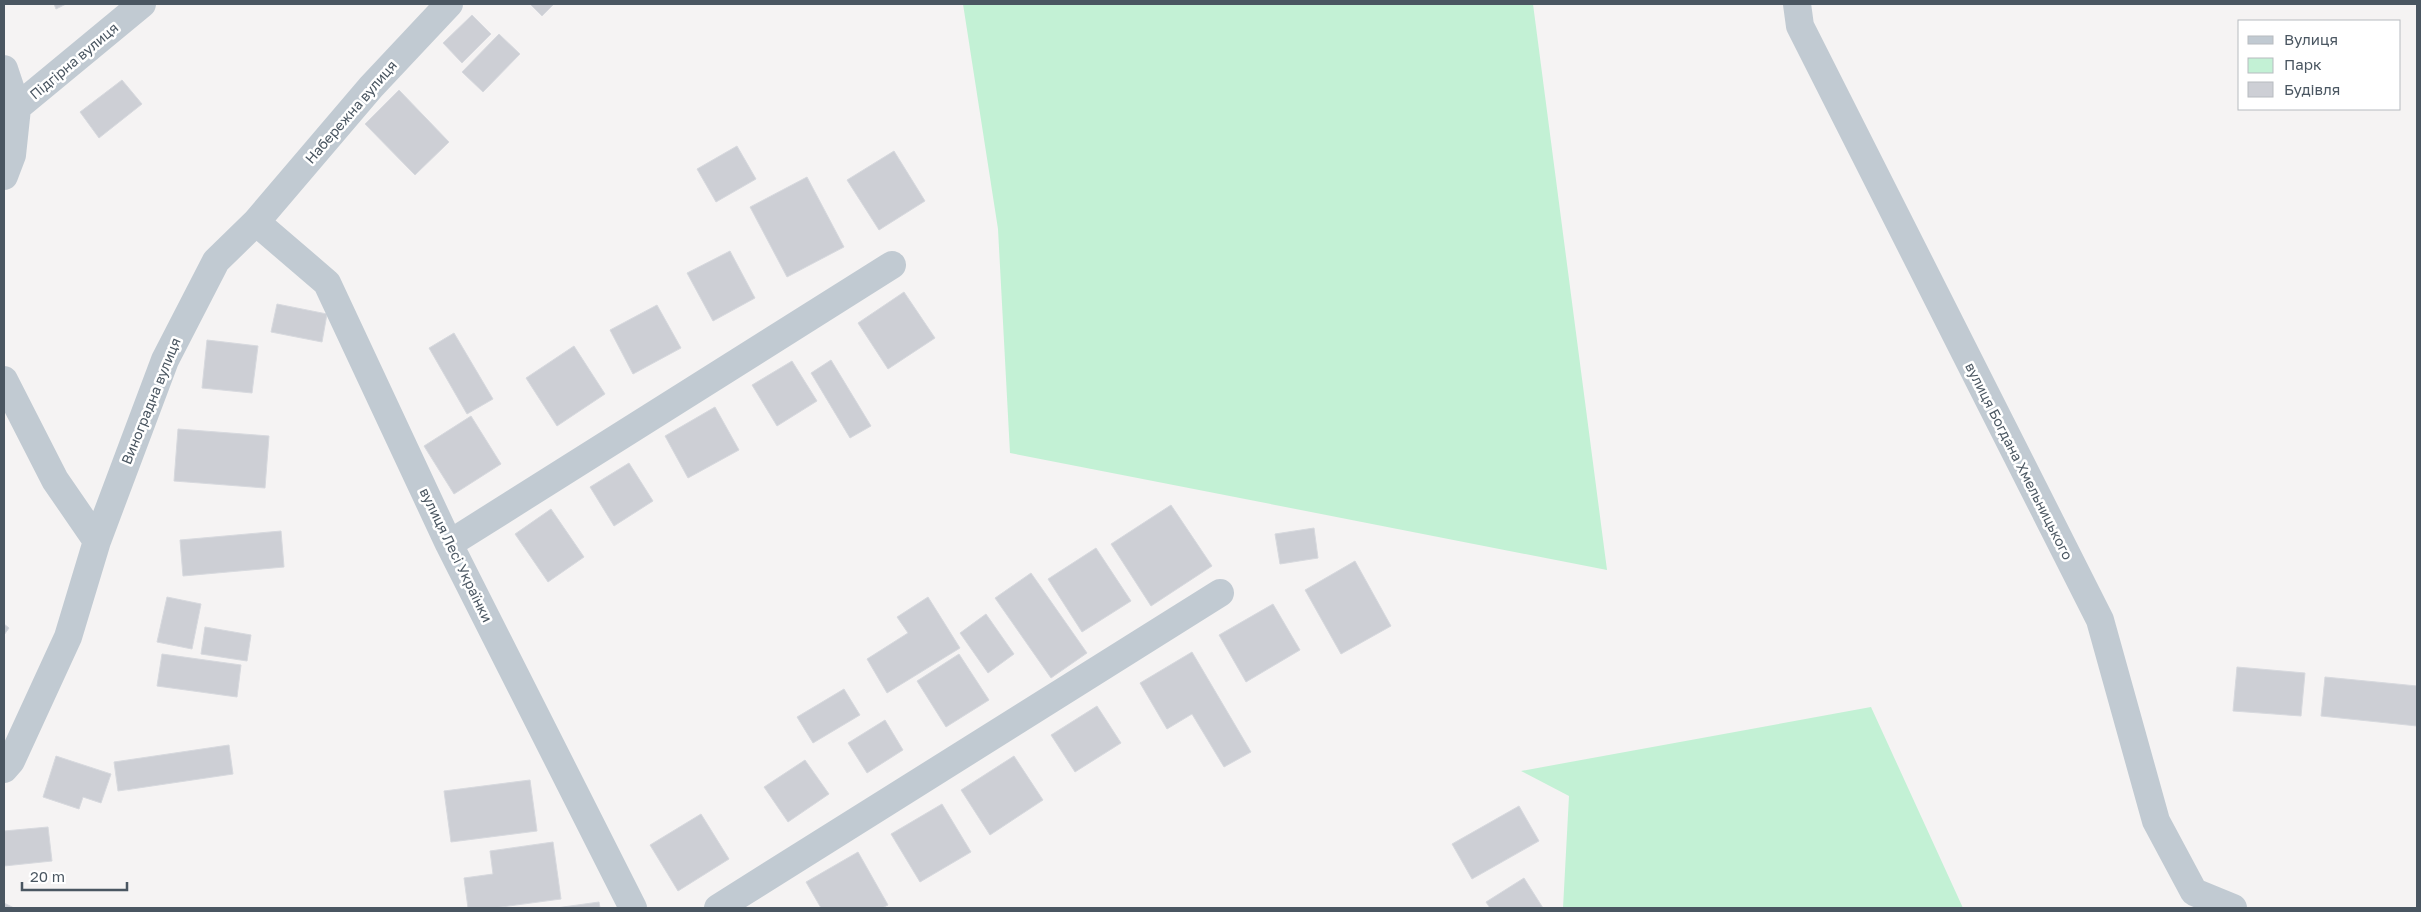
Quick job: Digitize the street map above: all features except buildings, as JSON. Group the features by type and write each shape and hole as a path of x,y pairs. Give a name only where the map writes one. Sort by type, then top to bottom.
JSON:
{"street":[{"name":"Підгірна вулиця","path":"10,113 142,4"},
{"name":"Набережна вулиця","path":"256,222 371,87 448,4"},
{"name":"вулиця Богдана Хмельницького","path":"1797,4 1800,26 2100,620 2156,821 2194,892 2234,908"},
{"path":"4,69 10,113 12,155 4,176"},
{"name":"Виноградна вулиця","path":"4,769 11,761 68,637 97,541 165,360 216,261 256,222"},
{"name":"вулиця Лесі Українки","path":"256,222 327,283 449,544 633,908"},
{"path":"449,544 892,265"},
{"path":"4,380 55,480 97,541"},
{"path":"718,908 1220,593"}],"green space":[{"path":"963,4 1533,4 1607,570 1010,453 998,229"},
{"path":"1871,707 1963,908 1563,908 1569,796 1521,771"}]}
